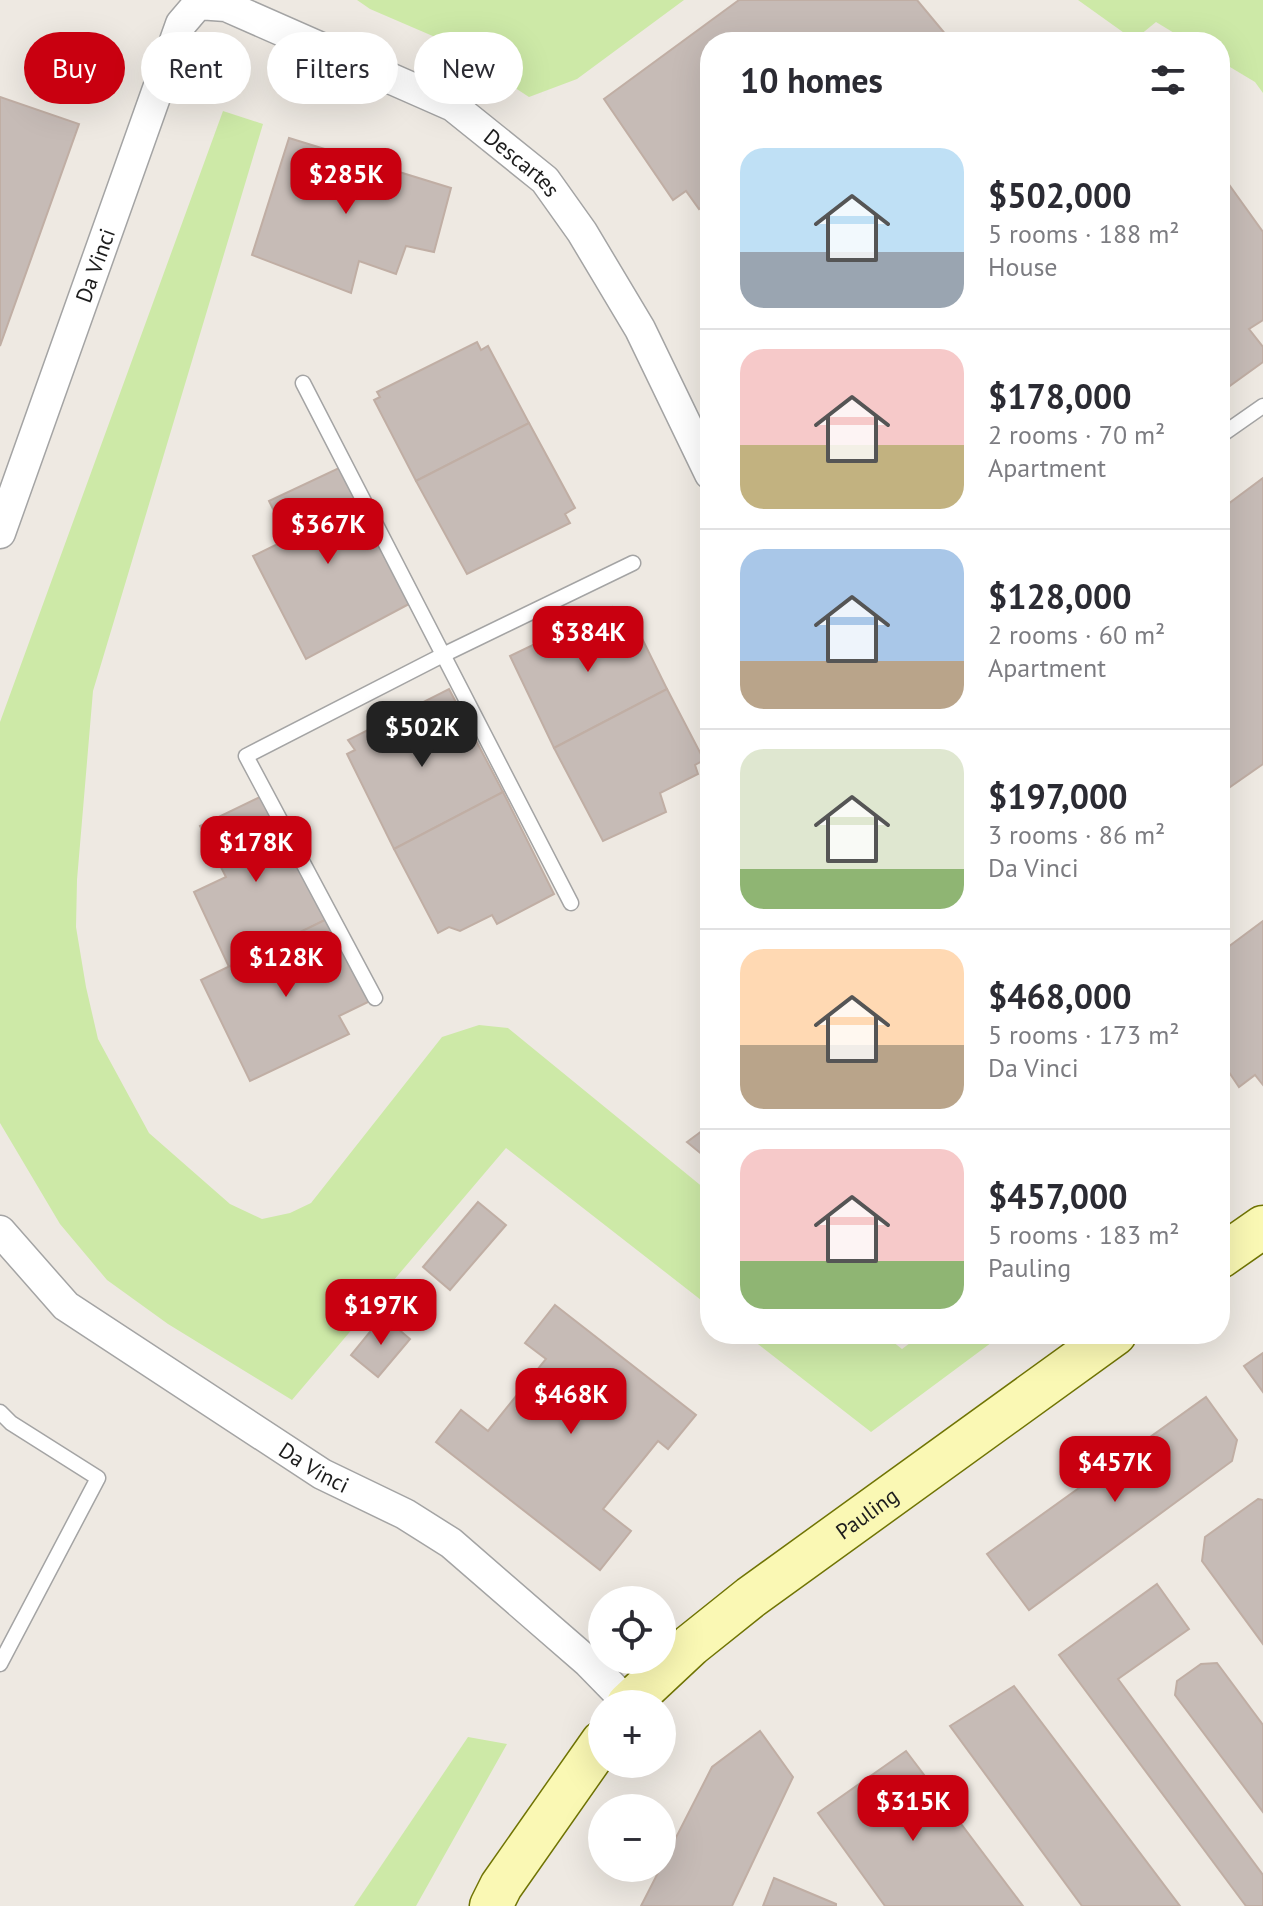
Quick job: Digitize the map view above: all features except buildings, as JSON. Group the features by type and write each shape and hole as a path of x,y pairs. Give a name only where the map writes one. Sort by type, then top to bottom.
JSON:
{"street":[{"name":"Descartes","path":"198,4 226,6 453,106 545,180 582,232 640,329 700,453"},
{"name":"Da Vinci","path":"0,533 181,24 198,4"},
{"path":"1230,1249 1263,1227"},
{"name":"Da Vinci","path":"0,1231 66,1306 322,1474 405,1514 451,1543 588,1662 615,1690"},
{"name":"Pauling","path":"643,1690 691,1645 751,1597 1101,1344"},
{"path":"491,1906 501,1886 588,1762"}],"lane":[{"path":"303,383 571,903"},
{"path":"1230,429 1263,406"},
{"path":"375,998 246,756 443,655 633,563"},
{"path":"0,1412 11,1423 98,1478 0,1664"}],"green space":[{"path":"357,0 684,0 577,79 529,97 523,93 523,32 423,32 370,9"},
{"path":"1078,0 1263,0 1263,93 1255,82 1230,67 1230,32 1172,32 1156,22 1144,32 1123,32"},
{"path":"223,111 263,124 93,691 76,927 98,1039 149,1133 230,1204 262,1219 290,1213 311,1203 442,1037 479,1025 508,1028 700,1185 700,1299 506,1148 292,1400 168,1324 107,1280 60,1224 0,1123 0,722"},
{"path":"758,1344 896,1344 902,1349 909,1344 990,1344 871,1432"},
{"path":"468,1737 507,1744 416,1906 354,1906"}]}
